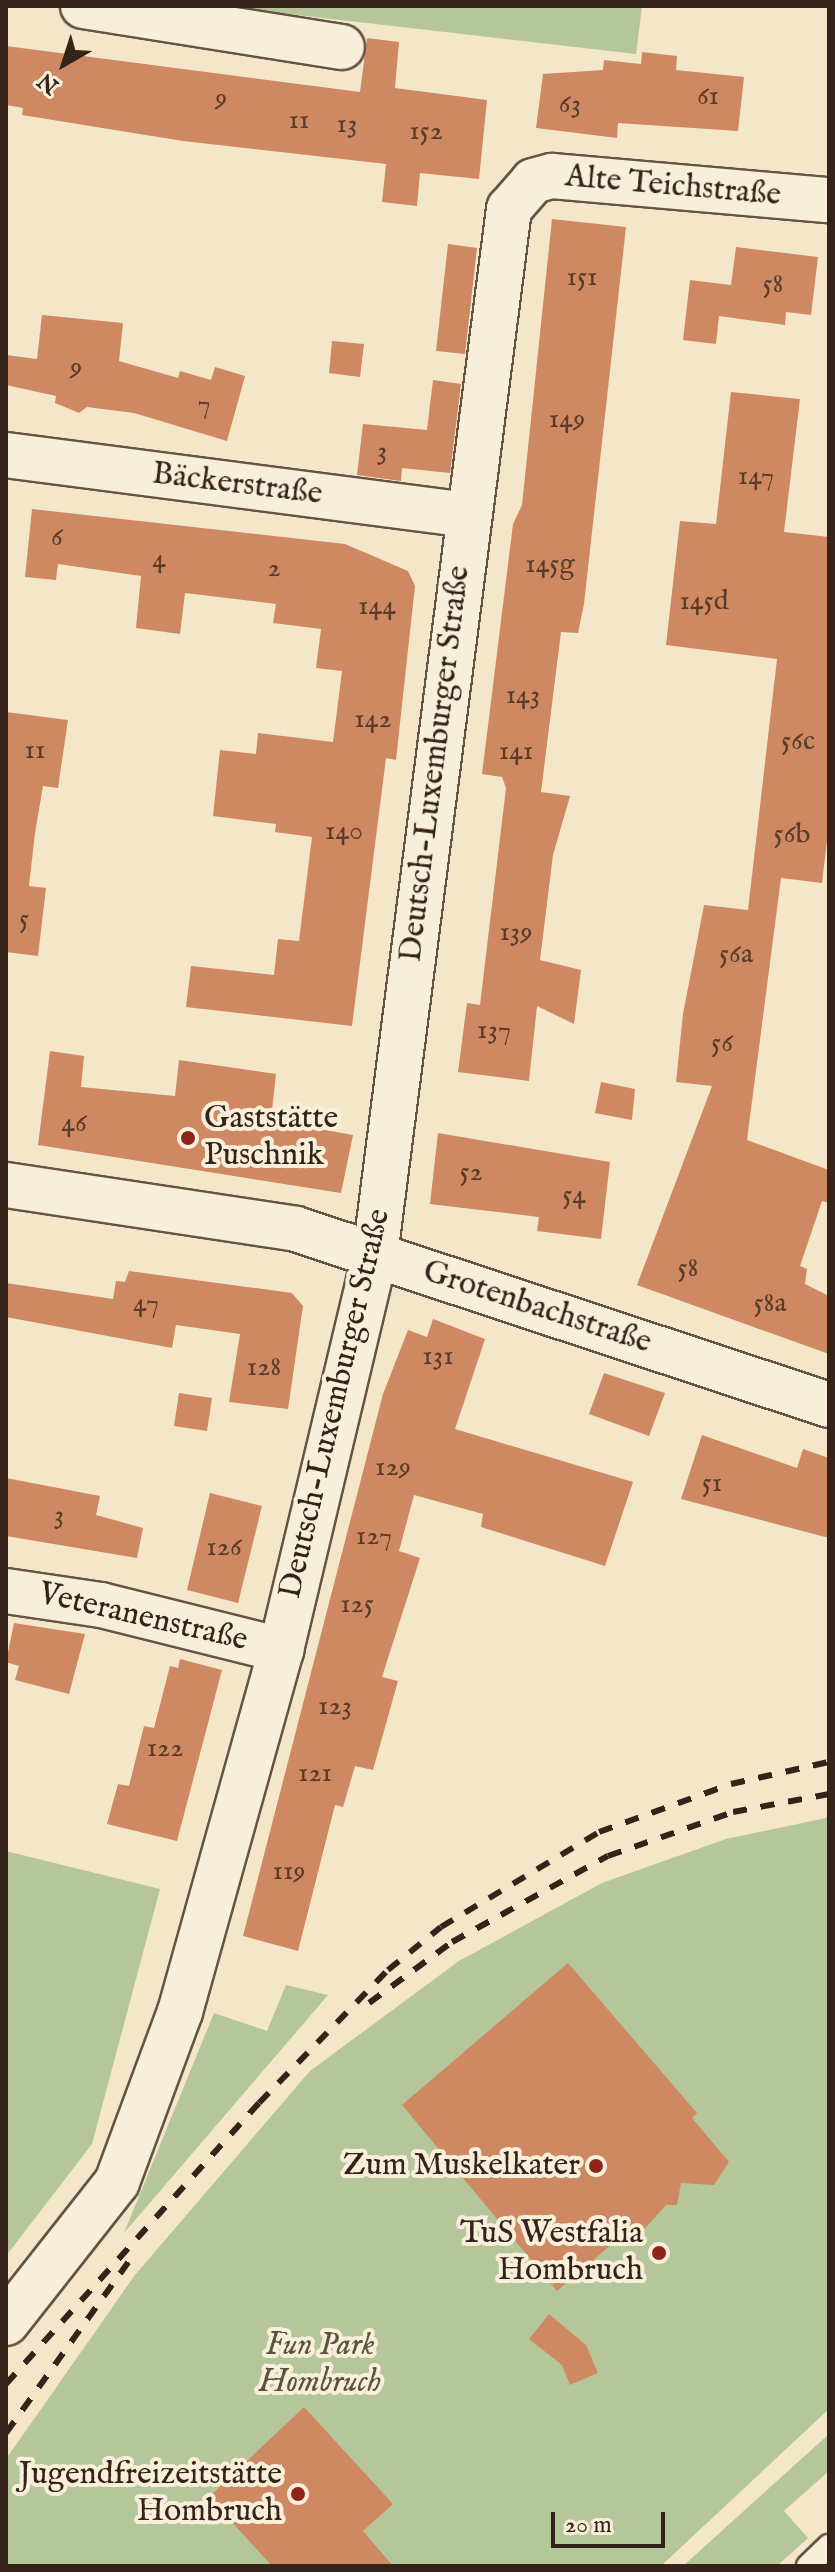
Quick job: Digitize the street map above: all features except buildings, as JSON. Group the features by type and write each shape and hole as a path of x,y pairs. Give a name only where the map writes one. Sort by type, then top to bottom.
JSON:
{"street":[{"path":"83,6 342,47"},
{"name":"Alte Teichstraße","path":"520,192 552,176 829,200"},
{"name":"Deutsch-Luxemburger Straße","path":"6,2323 117,2182 180,2012 281,1650 375,1255 505,226 520,192"},
{"name":"Bäckerstraße","path":"6,455 467,515"},
{"name":"Grotenbachstraße","path":"6,1185 243,1218 375,1255 829,1405"},
{"name":"Veteranenstraße","path":"6,1591 101,1605 281,1650"}],"green space":[{"path":"219,6 642,6 636,54"},
{"name":"Fun Park Hombruch","path":"829,1808 829,2409 661,2566 6,2566 6,2459 135,2275 310,2071 459,1961 602,1883 726,1839 826,1818"},
{"path":"6,1851 160,1889 92,2144 6,2256"},
{"path":"286,1985 328,1995 124,2233 214,2013 267,2031"},
{"path":"829,2434 829,2471 784,2511 808,2538 777,2566 683,2566"}],"railway":[{"path":"6,2384 259,2103 388,1970 441,1927 599,1832 731,1784 829,1762"},
{"path":"369,2003 452,1942 608,1856 733,1812 829,1794"},
{"path":"6,2433 130,2260"}],"place":[{"name":"Gaststätte Puschnik","path":"188,1138"},
{"name":"Zum Muskelkater","path":"596,2166"},
{"name":"TuS Westfalia Hombruch","path":"659,2253"},
{"name":"Jugendfreizeitstätte Hombruch","path":"298,2494"}]}
